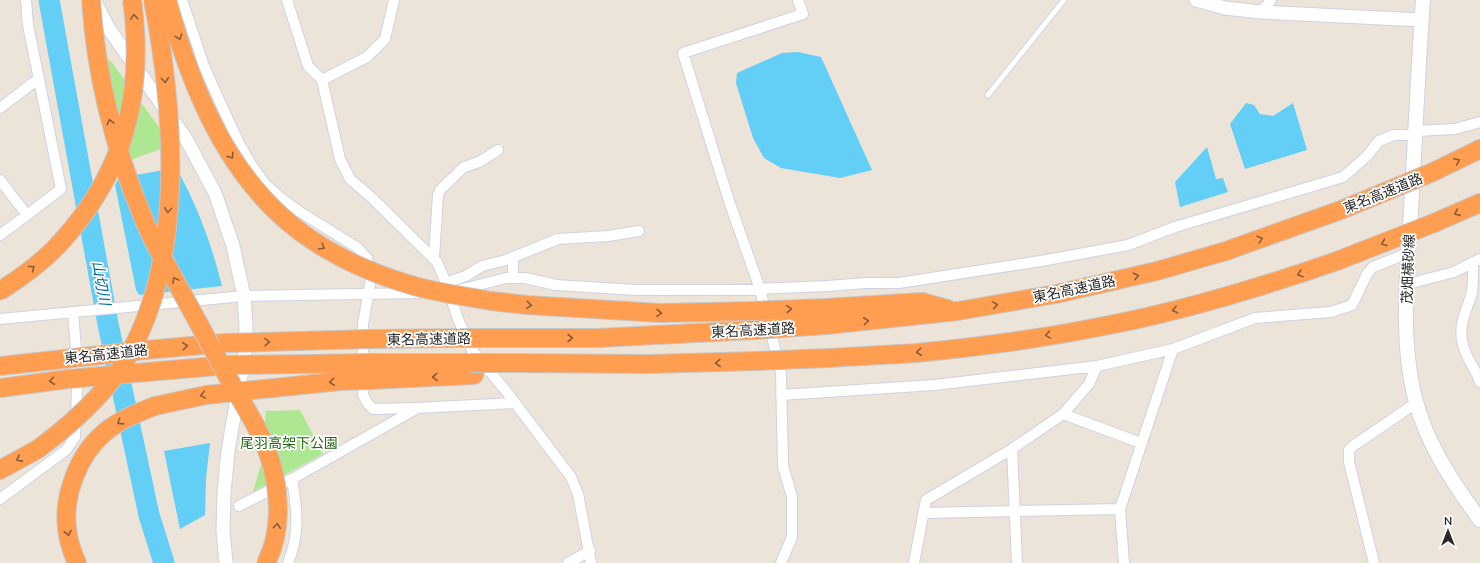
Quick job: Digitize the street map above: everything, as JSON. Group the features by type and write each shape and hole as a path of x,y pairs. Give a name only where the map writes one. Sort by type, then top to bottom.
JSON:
{"highway":[{"path":"92,0 95,46 104,96 114,138 134,194 158,249 246,409 270,461 276,486 278,512 272,552 266,563"},
{"path":"0,291 40,262 61,242 83,216 107,176 127,124 133,99 136,44 132,0"},
{"path":"0,470 38,449 64,430 96,400 131,350 144,323 152,301 165,244 170,192 169,134 165,79 159,31 153,0"},
{"path":"167,0 190,73 209,118 238,167 256,190 293,226 314,242 363,268 412,285 442,292 491,301 541,306 660,313 825,308 922,302 958,311"},
{"name":"東名高速道路","path":"0,366 146,350 228,343 370,339 598,338 827,326 958,311 1056,294 1157,271 1226,251 1341,210 1433,172 1480,149"},
{"name":"東名高速道路","path":"0,388 68,379 229,365 370,363 472,369 757,361 916,353 1014,341 1099,327 1204,303 1262,286 1337,261 1434,223 1480,203"},
{"path":"77,563 69,540 67,526 70,488 80,464 94,444 103,434 127,417 155,406 206,395 472,369"}],"main road":[{"name":"茂畑横砂線","path":"1423,0 1408,253 1407,355 1416,402 1427,433 1439,459 1480,520"}],"street":[{"path":"0,235 60,189 28,25 26,0"},
{"path":"92,0 109,29 180,128 215,193 234,246 244,296 246,326 245,352 228,451 224,492 223,531 226,563"},
{"path":"182,0 204,66 240,145 264,184 280,198 300,212 358,248 367,258 371,278 363,324 364,395 368,404 373,409 514,402"},
{"path":"287,0 308,66 322,80 340,160 350,179 372,197 437,262 448,287 458,319 472,350 571,477 578,494 592,563"},
{"path":"322,80 367,57 385,39 394,0"},
{"path":"781,563 792,537 792,497 783,466 781,373 760,289 729,201 683,53 803,14 798,0"},
{"path":"1196,0 1225,8 1260,12 1421,20"},
{"path":"1260,12 1271,0"},
{"path":"0,108 38,80"},
{"path":"0,319 125,306 244,296 368,294 448,287 506,278 525,278 556,285 636,290 760,289 866,283 900,283 1041,261 1128,245 1175,227 1343,177 1366,156 1379,141 1394,136 1455,129 1480,122"},
{"path":"434,258 438,195 440,190 464,167 479,162 498,150"},
{"path":"0,180 27,215"},
{"path":"448,287 482,266 513,257 558,238 608,236 639,231"},
{"path":"781,395 934,385 1097,366 1172,349 1255,318 1331,312 1352,305 1366,274 1373,267 1408,253"},
{"path":"513,257 513,278"},
{"path":"1408,284 1454,272 1476,260"},
{"path":"1476,260 1474,282 1471,296 1463,315 1461,330 1462,344 1468,359 1479,377 1480,382"},
{"path":"0,499 66,450 75,437 77,391 73,312"},
{"path":"1124,563 1120,509 1172,349"},
{"path":"914,563 926,500 1012,449 1063,414 1089,384 1097,366"},
{"path":"1374,563 1349,462 1349,450 1416,402"},
{"path":"239,506 292,479 416,408"},
{"path":"1063,414 1142,443"},
{"path":"1012,449 1016,563"},
{"path":"288,563 297,530 297,506 292,479"},
{"path":"923,513 1120,509"},
{"path":"568,563 590,551"}],"lane":[{"path":"988,95 1064,0"}],"green space":[{"path":"110,60 172,145 119,164 95,67"},
{"name":"尾羽高架下公園","path":"300,410 323,454 253,492 262,461 266,411"}],"water":[{"path":"798,52 821,57 872,170 840,178 781,168 764,158 753,138 736,83 737,73 782,53"},
{"path":"1246,103 1254,105 1260,114 1273,116 1293,103 1307,150 1245,169 1230,124"},
{"path":"1207,147 1216,179 1223,178 1228,192 1180,207 1175,182"},
{"path":"175,168 192,199 204,227 222,286 139,295 136,290 115,185 119,178"},
{"path":"210,443 206,478 205,515 180,529 164,451"}],"waterway":[{"name":"山切川","path":"49,0 108,324 149,515 164,563"}]}
